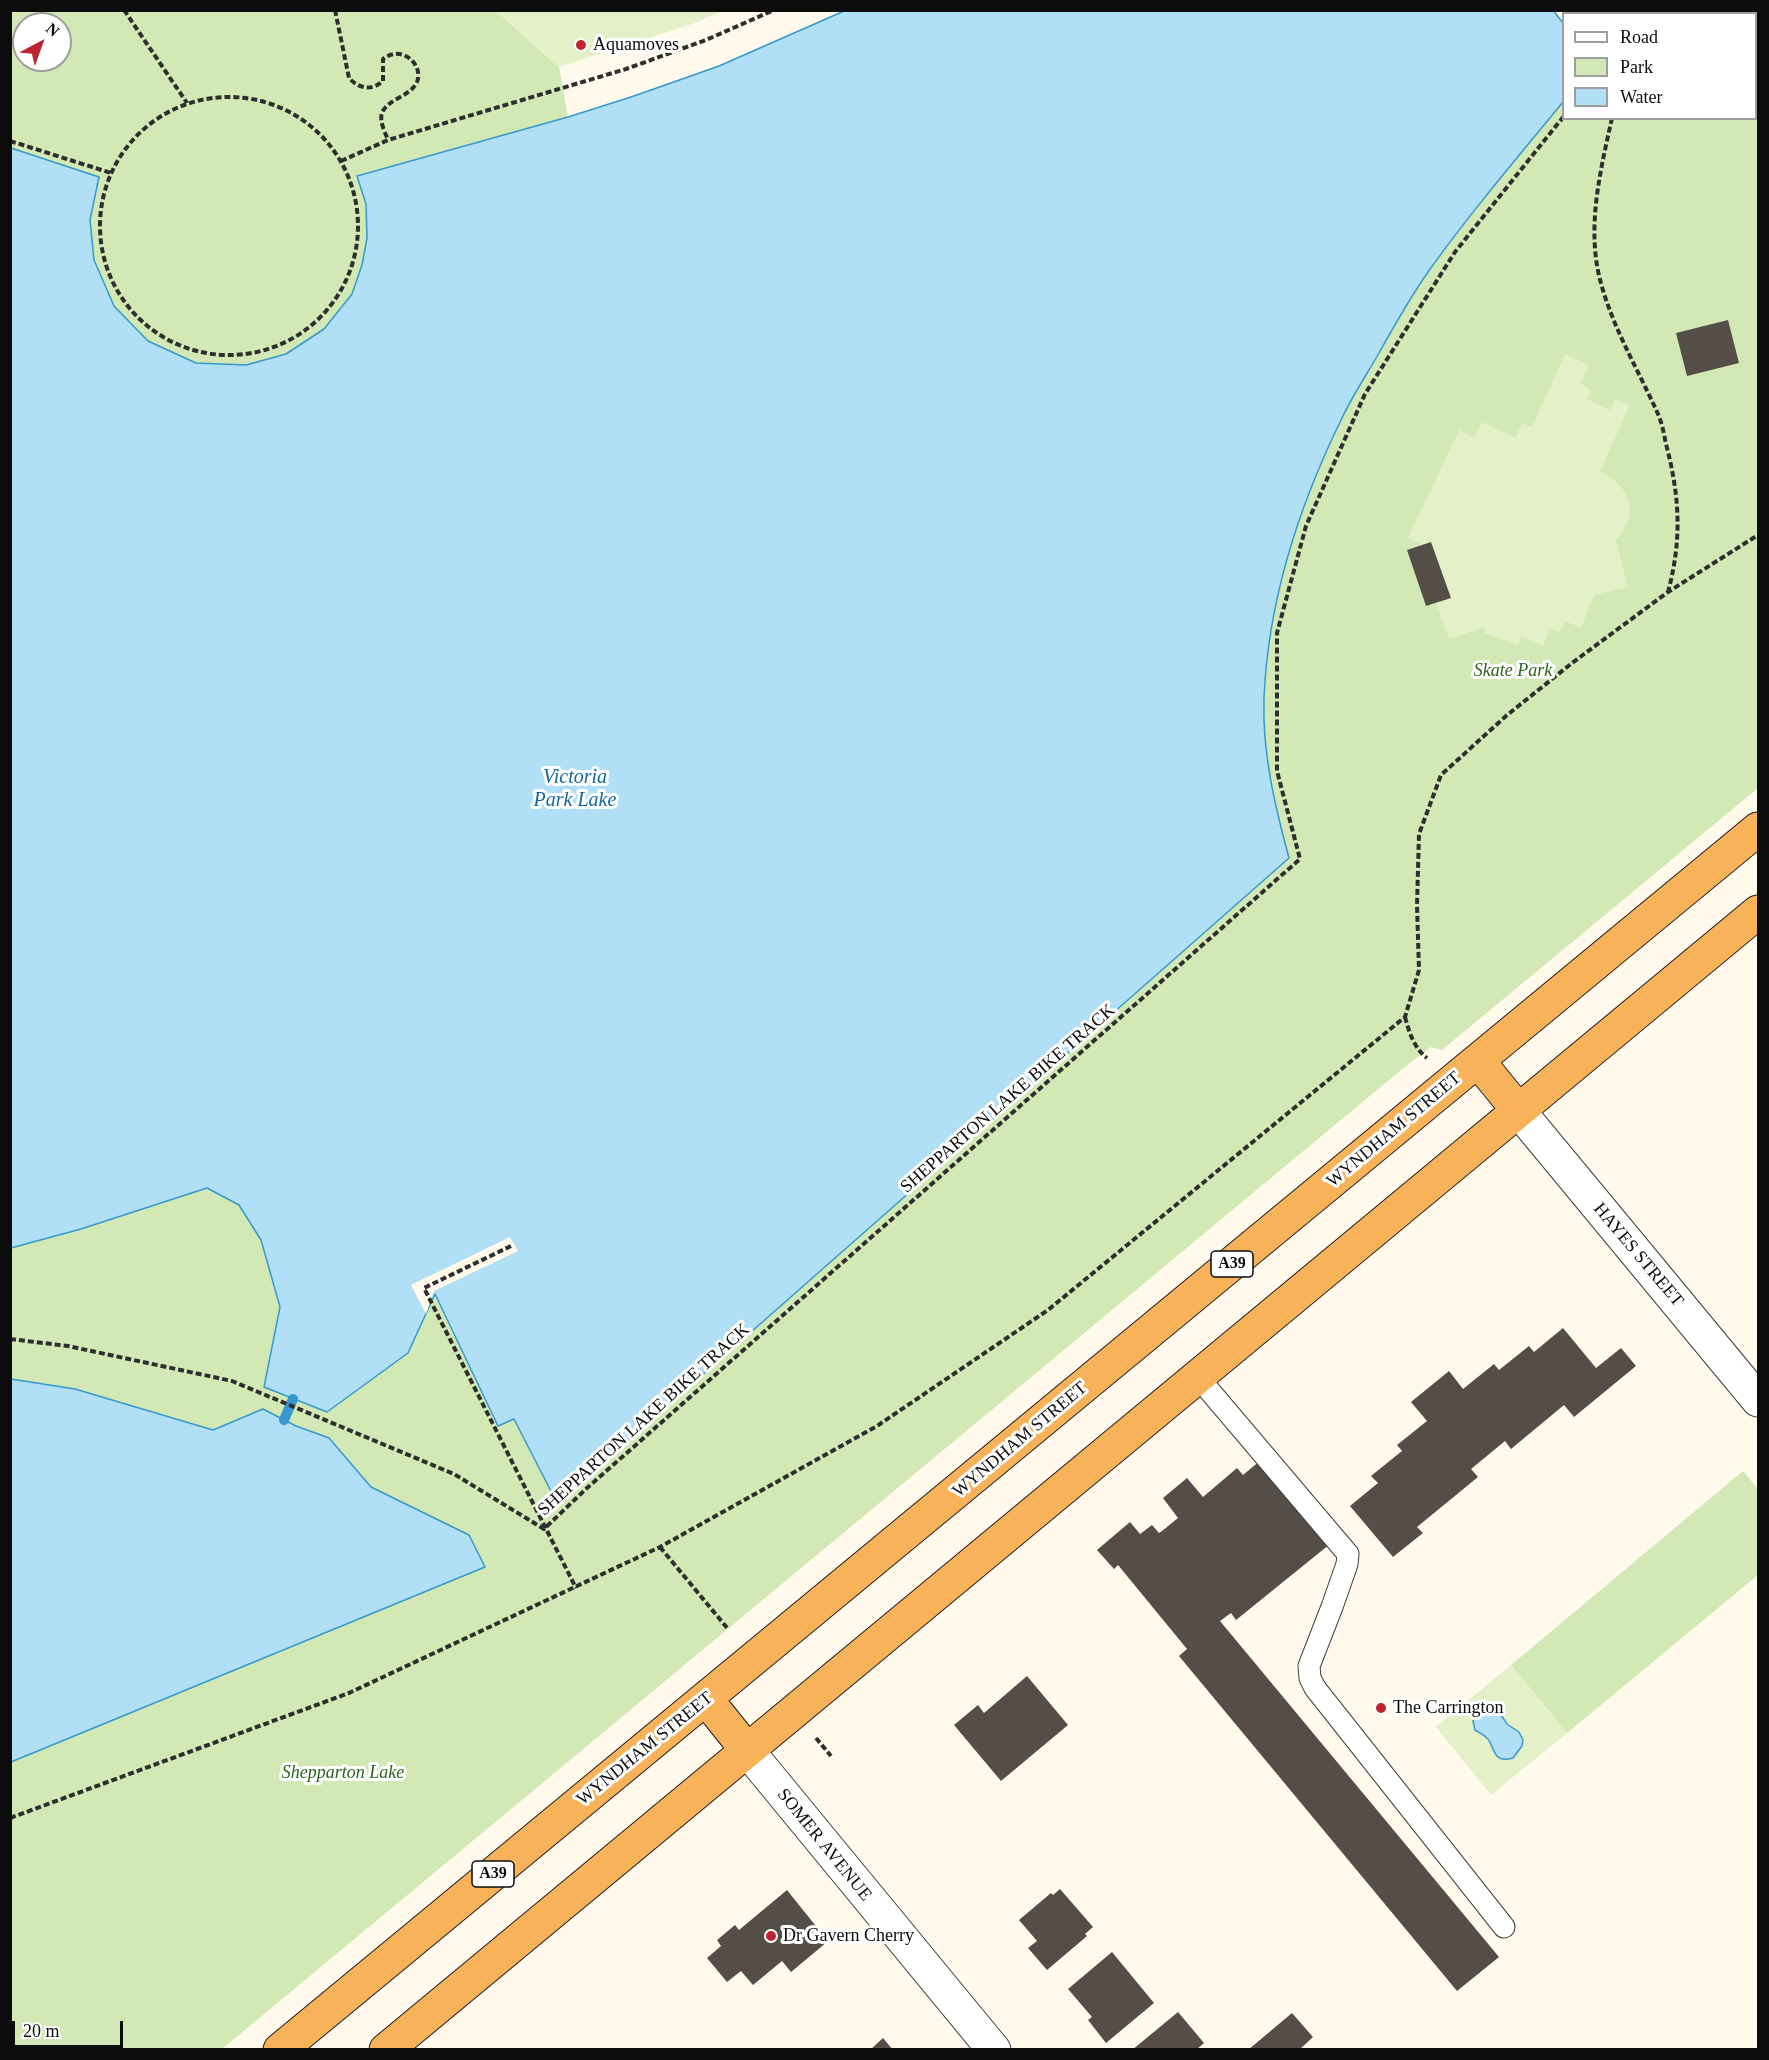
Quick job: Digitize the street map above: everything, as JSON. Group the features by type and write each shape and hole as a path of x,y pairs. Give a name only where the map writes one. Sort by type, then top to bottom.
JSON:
{"highway":[{"name":"WYNDHAM STREET","path":"280,2049 1758,829"},
{"path":"387,2049 1758,912"},
{"path":"1467,1070 1518,1110"},
{"path":"706,1699 747,1750"}],"street":[{"name":"HAYES STREET","path":"1518,1110 1758,1400"},
{"name":"SOMER AVENUE","path":"747,1750 994,2049"}],"lane":[{"path":"1197,1376 1348,1554 1347,1564 1309,1666 1310,1678 1315,1688 1504,1927"}],"path":[{"path":"124,10 187,103"},
{"path":"335,10 349,78 356,85 371,88 379,85 383,81 383,59 389,54 398,52 408,57 417,72 416,84 409,92 384,108 381,114 380,119 388,140"},
{"path":"341,161 388,140 626,69 706,40 774,10"},
{"path":"222,96 257,99 291,112 320,133 341,161 355,195 358,232 352,269 334,302 309,328 276,346 240,355 203,352 168,339 138,317 116,287 102,252 100,216 111,173 121,154 139,133 161,115 187,103 222,96"},
{"name":"SHEPPARTON LAKE BIKE TRACK","path":"10,1339 68,1346 232,1382 454,1474 544,1529 587,1488 1300,859 1277,771 1276,633 1306,526 1365,394 1455,252 1562,117"},
{"path":"1612,120 1594,222 1598,271 1615,323 1659,416 1671,461 1679,510 1676,563 1668,592"},
{"path":"10,141 111,173"},
{"path":"1467,1070 1422,1054 1410,1035 1405,1017 1419,970 1417,905 1419,834 1441,775 1506,716 1572,663 1668,592 1758,535"},
{"path":"10,1818 349,1694 660,1547 876,1426 1048,1311 1405,1017"},
{"path":"511,1246 424,1288 544,1529 576,1588"},
{"path":"660,1547 728,1629"},
{"path":"814,1736 831,1756"}],"green space":[{"path":"1664,10 1758,11 1758,788 1442,1050 1431,1047 1401,1070 222,2049 11,2049 11,1762 484,1567 469,1535 371,1487 329,1438 296,1426 263,1410 213,1430 75,1389 11,1379 11,1248 81,1229 207,1188 239,1205 261,1240 280,1307 264,1387 408,1353 435,1293 498,1425 514,1419 557,1503 1288,858 1267,759 1264,719 1267,662 1279,589 1300,518 1327,449 1351,400 1402,312 1444,250 1562,103 1562,120 1757,120 1757,12 1661,12"},
{"path":"11,11 496,11 559,67 568,117 357,176 366,204 367,238 362,265 352,294 324,329 286,354 246,365 196,363 148,341 114,306 94,260 90,220 98,177 11,148"},
{"name":"Aquamoves","path":"496,11 723,11 695,23 559,67"},
{"path":"1565,354 1589,365 1581,384 1591,390 1587,399 1610,410 1615,399 1630,405 1600,471 1619,484 1629,501 1628,520 1616,540 1628,587 1594,595 1581,628 1565,621 1560,632 1550,629 1543,646 1521,636 1518,645 1484,633 1485,627 1449,639 1436,603 1426,606 1407,550 1421,544 1408,538 1459,430 1474,438 1482,422 1515,438 1522,423 1532,427"},
{"path":"1743,1471 1758,1489 1758,1575 1567,1733 1511,1665"},
{"path":"1511,1665 1567,1733 1491,1795 1436,1727"}],"water":[{"name":"Victoria Park Lake","path":"1553,10 1562,22 1562,103 1460,228 1409,302 1343,416 1327,449 1300,518 1279,589 1272,625 1264,698 1265,739 1270,779 1289,858 557,1503 514,1419 498,1426 435,1294 408,1353 327,1412 264,1387 280,1307 261,1240 239,1205 207,1188 81,1229 11,1248 11,148 99,177 90,220 94,260 114,306 148,341 196,363 246,365 286,354 324,329 352,294 362,265 367,238 366,204 357,176 631,97 719,66 844,11"},
{"path":"11,1379 75,1389 213,1430 263,1409 296,1426 329,1438 371,1487 469,1535 485,1567 11,1762"},
{"path":"1486,1706 1497,1709 1507,1724 1519,1732 1523,1740 1522,1746 1513,1758 1503,1759 1497,1756 1489,1740 1475,1730 1473,1721"}],"pier":[{"path":"510,1237 518,1251 434,1291 426,1314 411,1285"}],"building":[{"path":"1728,320 1739,363 1687,376 1676,333"},
{"path":"1431,542 1451,598 1426,606 1407,550"},
{"path":"1563,1328 1596,1368 1621,1348 1636,1366 1574,1417 1564,1405 1511,1449 1505,1441 1471,1469 1478,1477 1417,1527 1423,1533 1393,1557 1350,1506 1378,1483 1371,1476 1402,1451 1397,1445 1427,1421 1411,1402 1449,1371 1463,1389 1494,1364 1499,1370 1529,1346 1534,1352"},
{"path":"1261,1460 1330,1544 1236,1620 1231,1613 1220,1621 1499,1957 1457,1991 1179,1656 1187,1649 1118,1565 1114,1569 1097,1550 1130,1522 1140,1534 1152,1525 1159,1533 1162,1531 1178,1518 1163,1498 1187,1478 1203,1497 1237,1468 1243,1475"},
{"path":"1027,1676 1068,1725 1001,1781 954,1725 978,1705 984,1713"},
{"path":"1060,1889 1093,1927 1085,1934 1087,1936 1047,1970 1028,1948 1037,1941 1019,1920 1051,1893 1053,1895"},
{"name":"Dr Gavern Cherry","path":"787,1890 819,1930 817,1932 827,1942 791,1972 782,1961 753,1985 741,1971 727,1982 707,1958 721,1946 717,1940 735,1925 739,1930"},
{"path":"1112,1952 1154,2003 1106,2043 1088,2020 1092,2017 1068,1989"},
{"path":"1178,2012 1204,2043 1196,2050 1132,2050"},
{"path":"1292,2013 1313,2037 1299,2050 1248,2050"},
{"path":"883,2038 893,2050 870,2050"}],"waterway":[{"path":"284,1420 293,1399"}],"place":[{"name":"Aquamoves","path":"581,45"},
{"name":"The Carrington","path":"1381,1708"},
{"name":"Dr Gavern Cherry","path":"771,1936"}],"park label":[{"name":"Skate Park","path":"1513,671"},
{"name":"Shepparton Lake","path":"343,1773"}]}
